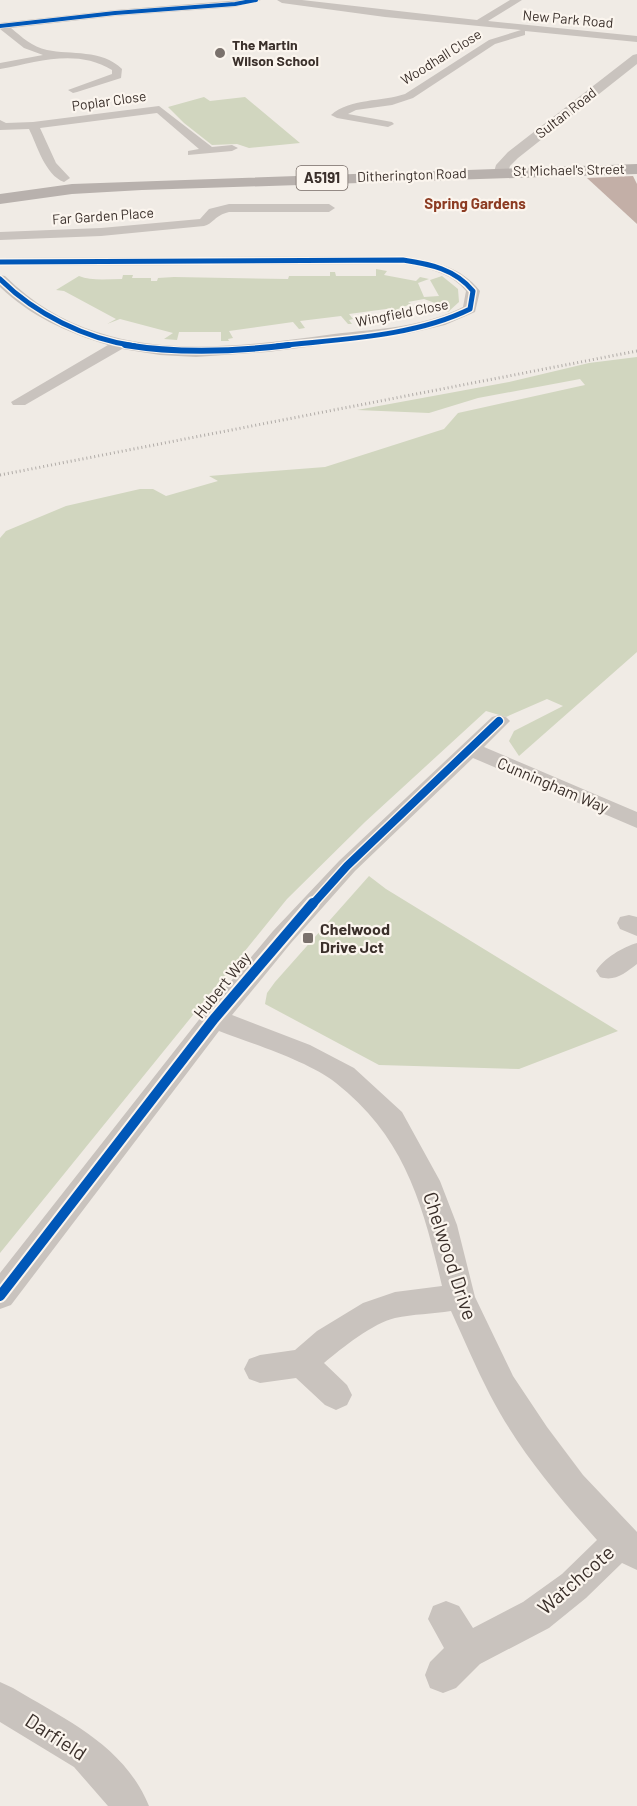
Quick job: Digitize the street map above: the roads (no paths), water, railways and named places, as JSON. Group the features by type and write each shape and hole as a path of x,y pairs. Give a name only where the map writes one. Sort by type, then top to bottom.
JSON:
{"main road":[{"name":"St Michael's Street","path":"502,172 637,169"},
{"name":"Ditherington Road","path":"0,198 47,179 70,183 142,185 502,172"},
{"name":"Ditherington Road","path":"0,198 50,193 70,183"},
{"path":"33,186 35,189 50,193"}],"street":[{"path":"1,26 256,0"},
{"name":"New Park Road","path":"282,0 478,24 637,39"},
{"path":"478,24 512,0"},
{"path":"70,6 84,16"},
{"path":"1,26 36,50 93,56 105,60 117,69 117,76 73,90"},
{"name":"Woodhall Close","path":"388,124 332,114 353,107 392,102 409,96 492,42 520,34 526,29"},
{"path":"0,66 45,58 52,53"},
{"name":"Sultan Road","path":"502,172 503,165 513,155 637,58"},
{"name":"Poplar Close","path":"1,130 34,129 156,106 209,151"},
{"path":"34,129 48,168 70,183"},
{"path":"192,153 232,148"},
{"path":"291,179 295,207 328,208"},
{"name":"Far Garden Place","path":"0,236 101,232 186,225 206,221 210,213 222,209 295,207"},
{"name":"Wingfield Close","path":"0,262 71,261 403,260 431,265 457,274 473,291 470,309 455,318 407,329 228,351 174,353 118,345 69,326 22,299 3,282 47,266 71,261"},
{"path":"19,402 118,345"},
{"name":"Hubert Way","path":"0,1296 274,945 332,881 499,721"},
{"name":"Cunningham Way","path":"470,749 637,821"},
{"path":"609,971 637,952"},
{"name":"Chelwood Drive","path":"214,1019 301,1052 345,1075 392,1120 426,1181 442,1225 460,1297 502,1386 535,1438 571,1486 629,1547"},
{"path":"260,1370 302,1363 328,1341 374,1312 394,1305 460,1297"},
{"path":"302,1363 336,1395"},
{"name":"Watchcote","path":"446,1619 455,1663 536,1616 629,1547"},
{"name":"Darfield","path":"0,1701 87,1754 116,1784 130,1806"}],"railway":[{"path":"0,475 637,351"}],"place":[{"name":"The Martin Wilson School","path":"220,53"},
{"name":"Chelwood Drive Jct","path":"308,938"}],"district":[{"name":"Spring Gardens","path":"475,204"}]}
